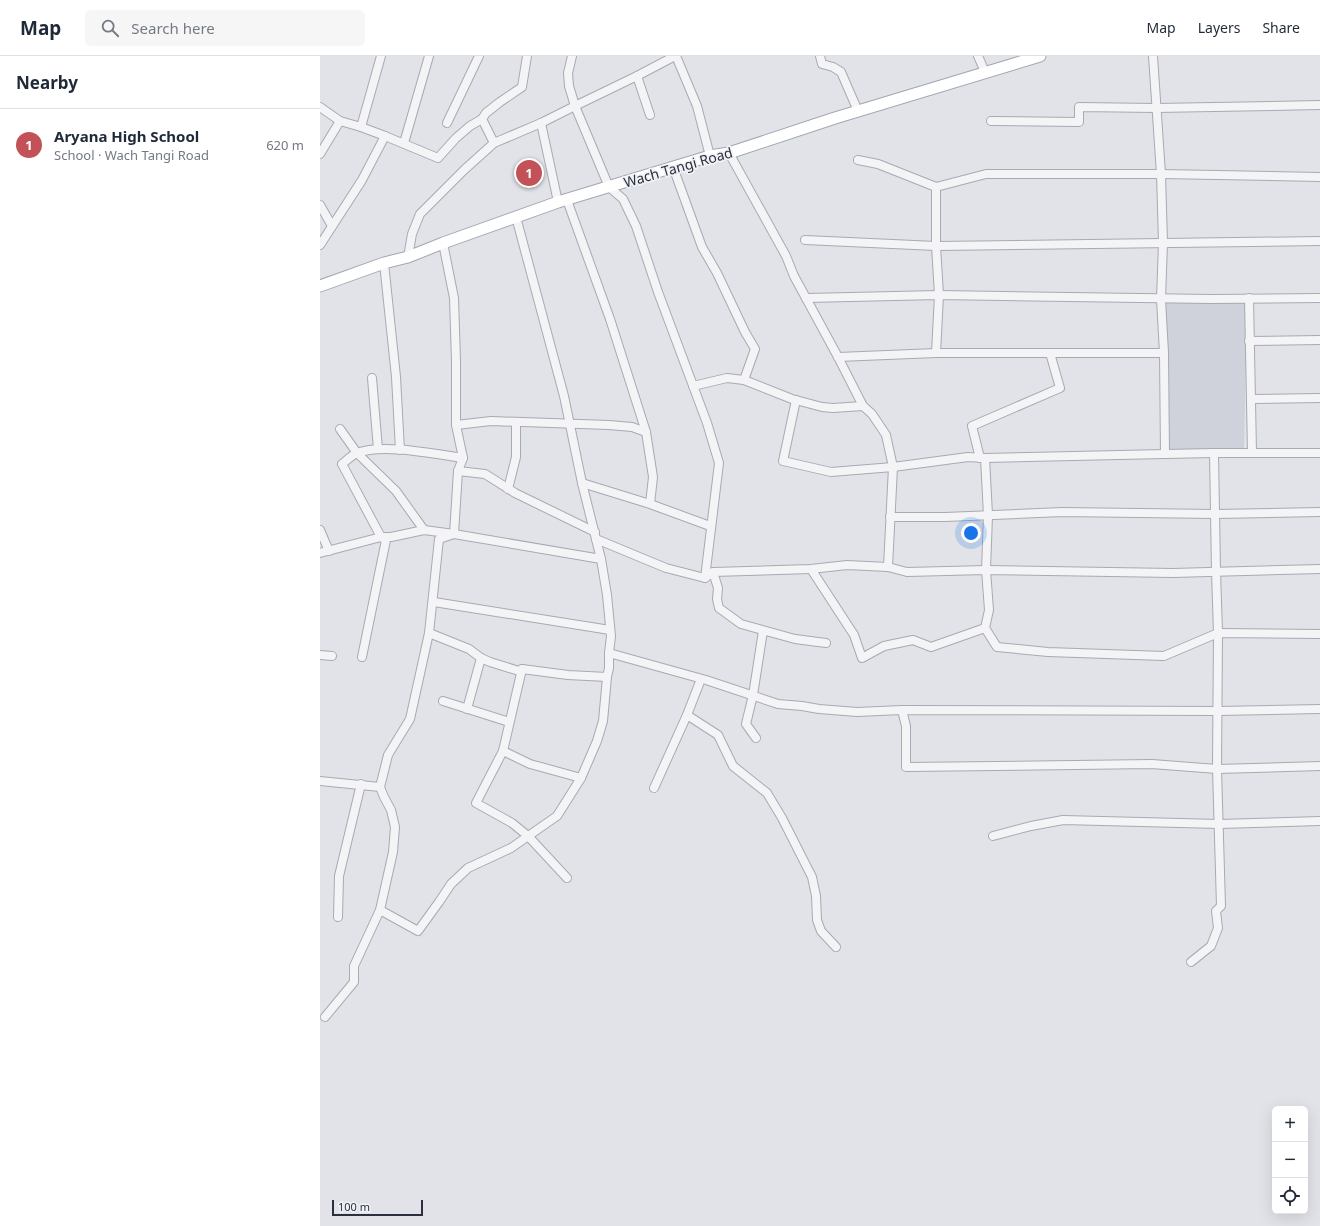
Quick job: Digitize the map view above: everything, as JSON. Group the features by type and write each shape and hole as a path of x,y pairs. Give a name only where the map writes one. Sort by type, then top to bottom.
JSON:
{"main road":[{"name":"Wach Tangi Road","path":"320,286 384,263 408,257 562,201 710,156 729,153 858,111 1040,56"}],"street":[{"path":"361,127 381,56"},
{"path":"404,143 429,56"},
{"path":"447,123 479,56"},
{"path":"320,108 340,121 404,143 438,158 456,138 470,126 482,119 486,113 522,87 527,56"},
{"path":"572,56 568,73 569,86 575,106 609,187 623,199 636,226 658,292 707,423 719,463 710,526 705,578"},
{"path":"408,257 412,234 420,214 464,170 494,143 541,123 676,56 697,106 710,156"},
{"path":"820,56 822,64 833,67 841,72 858,111"},
{"path":"978,56 985,72"},
{"path":"1153,56 1161,174 1165,454"},
{"path":"637,76 650,115"},
{"path":"990,121 1079,122 1079,107 1156,108 1320,105"},
{"path":"482,119 494,143"},
{"path":"320,154 340,121"},
{"path":"541,123 562,201 610,319 646,432 653,477 650,504"},
{"path":"320,245 362,180 385,136"},
{"path":"729,153 786,256 794,276 863,406 872,414 886,435 893,467 888,567"},
{"path":"858,160 878,164 936,187 986,174 1161,174 1320,177"},
{"path":"673,167 702,247 755,349 744,380"},
{"path":"936,187 936,246 939,295 936,353"},
{"path":"320,204 332,226"},
{"path":"380,910 418,932 451,884 468,868 511,848 557,816 581,778 597,741 603,721 609,668 608,653 610,630 607,595 601,559 582,482 571,424 516,217"},
{"path":"805,240 936,246 1320,241"},
{"path":"443,243 454,298 456,425 463,458 458,471 454,534"},
{"path":"384,263 396,377 400,450"},
{"path":"806,298 939,295 1162,299 1320,298"},
{"path":"1249,298 1252,453"},
{"path":"1249,341 1320,340"},
{"path":"838,357 936,353 1164,354"},
{"path":"1050,353 1060,388 972,426 983,458 988,515 986,570 989,610 985,628 997,647 1048,652 1164,656 1218,633 1320,634"},
{"path":"372,378 378,449"},
{"path":"693,386 727,378 744,380 796,400 822,407 833,408 863,406"},
{"path":"1251,398 1320,398"},
{"path":"796,400 783,461 831,472 893,467 968,457 983,458 1214,453 1320,453"},
{"path":"456,425 491,421 632,427 646,432"},
{"path":"508,488 516,456 516,423"},
{"path":"340,429 357,453 396,491 424,530"},
{"path":"362,657 386,540 381,537 342,464 357,453 378,449 400,450 463,458"},
{"path":"1190,962 1211,946 1218,928 1216,911 1221,906 1216,770 1218,633 1214,453"},
{"path":"458,471 485,474 595,536 666,568 705,578"},
{"path":"582,482 650,504 710,526"},
{"path":"890,517 945,517 1062,512 1215,514 1320,512"},
{"path":"320,530 329,551"},
{"path":"320,553 381,537 390,537 424,530 601,559"},
{"path":"326,1017 354,982 354,966 380,910 393,852 395,827 391,810 380,787 388,755 410,719 429,633 434,602 439,539 454,534"},
{"path":"705,578 713,572 811,569 847,565 888,567 907,572 986,570 1173,573 1320,569"},
{"path":"811,569 854,635 862,658 884,646 913,640 931,647 985,628"},
{"path":"713,572 718,588 717,599 719,608 741,624 795,639 826,643"},
{"path":"434,602 610,630"},
{"path":"756,738 746,724 753,695 763,631"},
{"path":"429,633 469,649 481,658 513,670 519,671 522,669 568,675 607,677"},
{"path":"608,653 701,679 778,704 857,712 902,710 1320,709"},
{"path":"320,655 332,656"},
{"path":"467,709 481,658"},
{"path":"522,669 502,751 476,803 512,823 528,836 567,878"},
{"path":"654,788 687,716 701,679"},
{"path":"443,701 509,722"},
{"path":"902,710 906,726 906,767 1152,764 1216,770 1320,766"},
{"path":"687,716 718,735 733,766 767,793 782,818 812,877 816,896 817,920 821,931 836,947"},
{"path":"502,751 530,764 581,778"},
{"path":"320,781 380,787"},
{"path":"338,917 339,876 361,784"},
{"path":"993,836 1031,826 1063,820 1219,824 1320,821"}],"shaded area":[{"path":"1247,301 1244,449 1170,450 1166,303"}],"place":[{"name":"Aryana High School","path":"529,173"}]}
